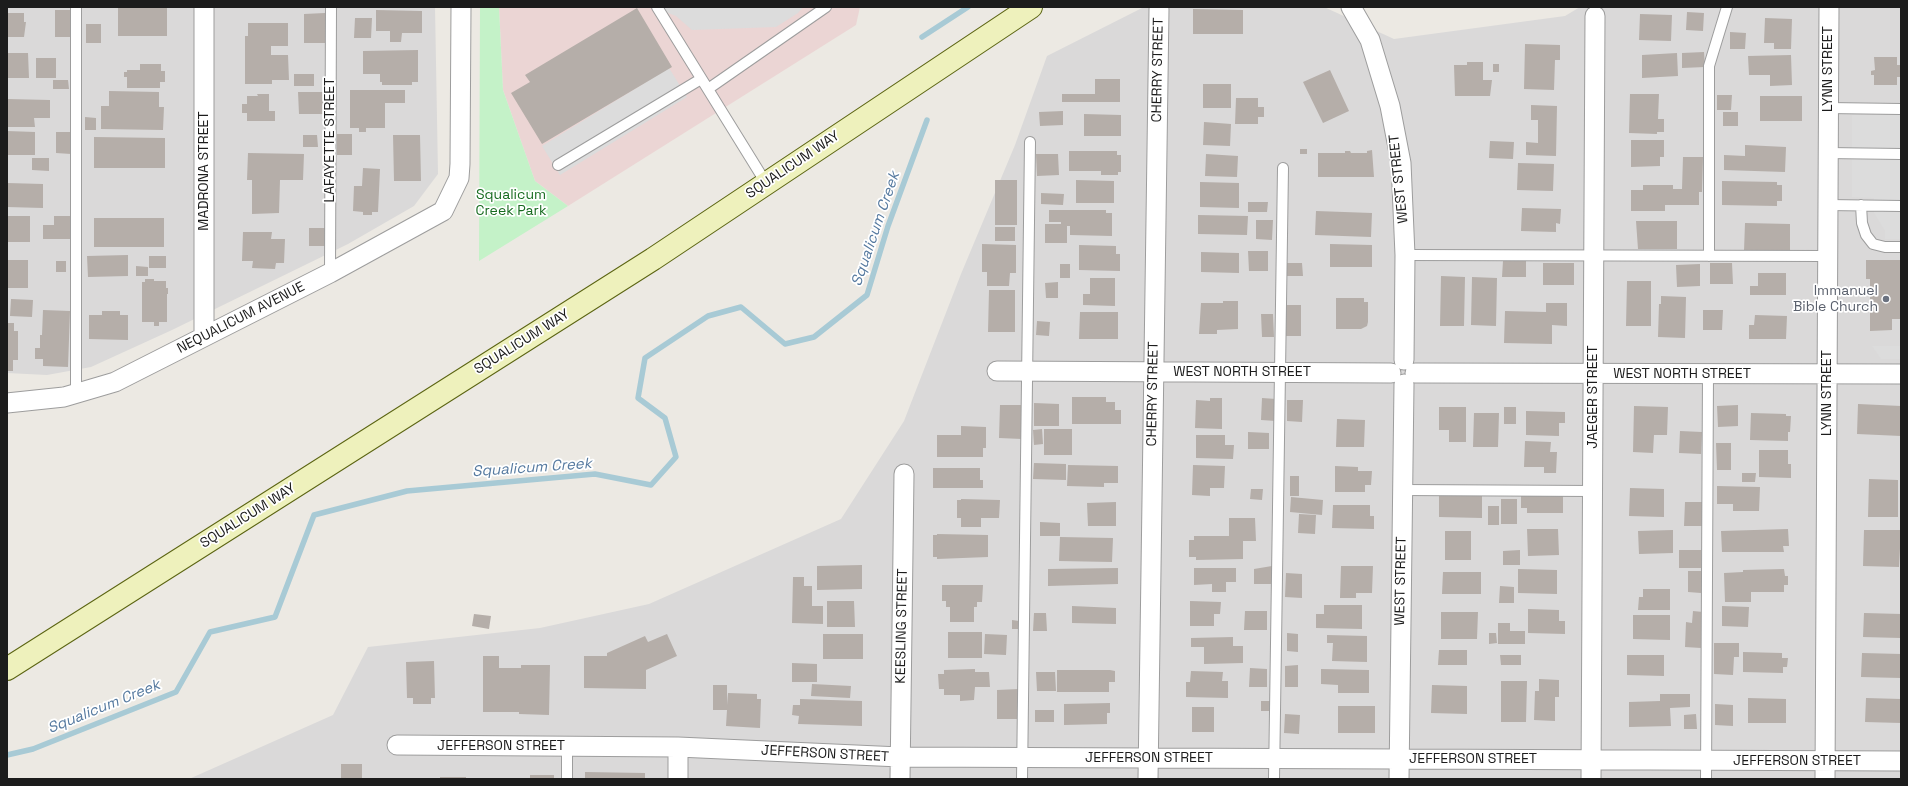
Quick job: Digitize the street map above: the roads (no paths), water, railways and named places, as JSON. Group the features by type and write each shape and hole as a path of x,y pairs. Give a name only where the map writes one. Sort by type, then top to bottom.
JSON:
{"street":[{"name":"MADRONA STREET","path":"204,7 204,336"},
{"name":"NEQUALICUM AVENUE","path":"7,403 64,397 115,382 330,273 443,211 459,178 461,7"},
{"name":"SQUALICUM WAY","path":"7,669 653,259 1031,7"},
{"name":"WEST STREET","path":"1351,7 1370,40 1390,106 1400,163 1405,255 1399,779"},
{"name":"LYNN STREET","path":"1825,770 1829,7"},
{"name":"CHERRY STREET","path":"1148,779 1159,9"},
{"name":"JAEGER STREET","path":"1591,779 1595,16"},
{"name":"WEST NORTH STREET","path":"997,371 1901,374"},
{"name":"KEESLING STREET","path":"900,779 904,474"},
{"name":"JEFFERSON STREET","path":"397,745 678,746 900,757 1706,760 1825,770 1901,761"},
{"path":"678,746 678,779"}],"lane":[{"path":"76,7 76,394"},
{"name":"LAFAYETTE STREET","path":"330,273 331,7"},
{"path":"657,7 766,183"},
{"path":"708,89 826,7"},
{"path":"1709,256 1709,66 1727,7"},
{"path":"558,166 701,79"},
{"path":"1828,108 1901,109"},
{"path":"1022,779 1030,142"},
{"path":"1828,153 1901,154"},
{"path":"1274,779 1283,168"},
{"path":"1828,205 1901,206"},
{"path":"1861,205 1862,223 1866,235 1873,244 1885,247 1901,247"},
{"path":"1405,255 1828,256"},
{"path":"1706,779 1708,374"},
{"path":"1402,490 1593,491"},
{"path":"566,779 567,746"}],"waterway":[{"name":"Squalicum Creek","path":"922,37 968,7"},
{"name":"Squalicum Creek","path":"7,755 33,749 176,692 210,632 275,617 314,515 407,491 595,474 651,485 676,457 665,418 638,398 645,358 708,316 741,307 785,344 814,337 867,295 888,226 927,120"}],"place":[{"name":"Immanuel Bible Church","path":"1886,299"}],"park label":[{"name":"Squalicum Creek Park","path":"511,204"}]}
